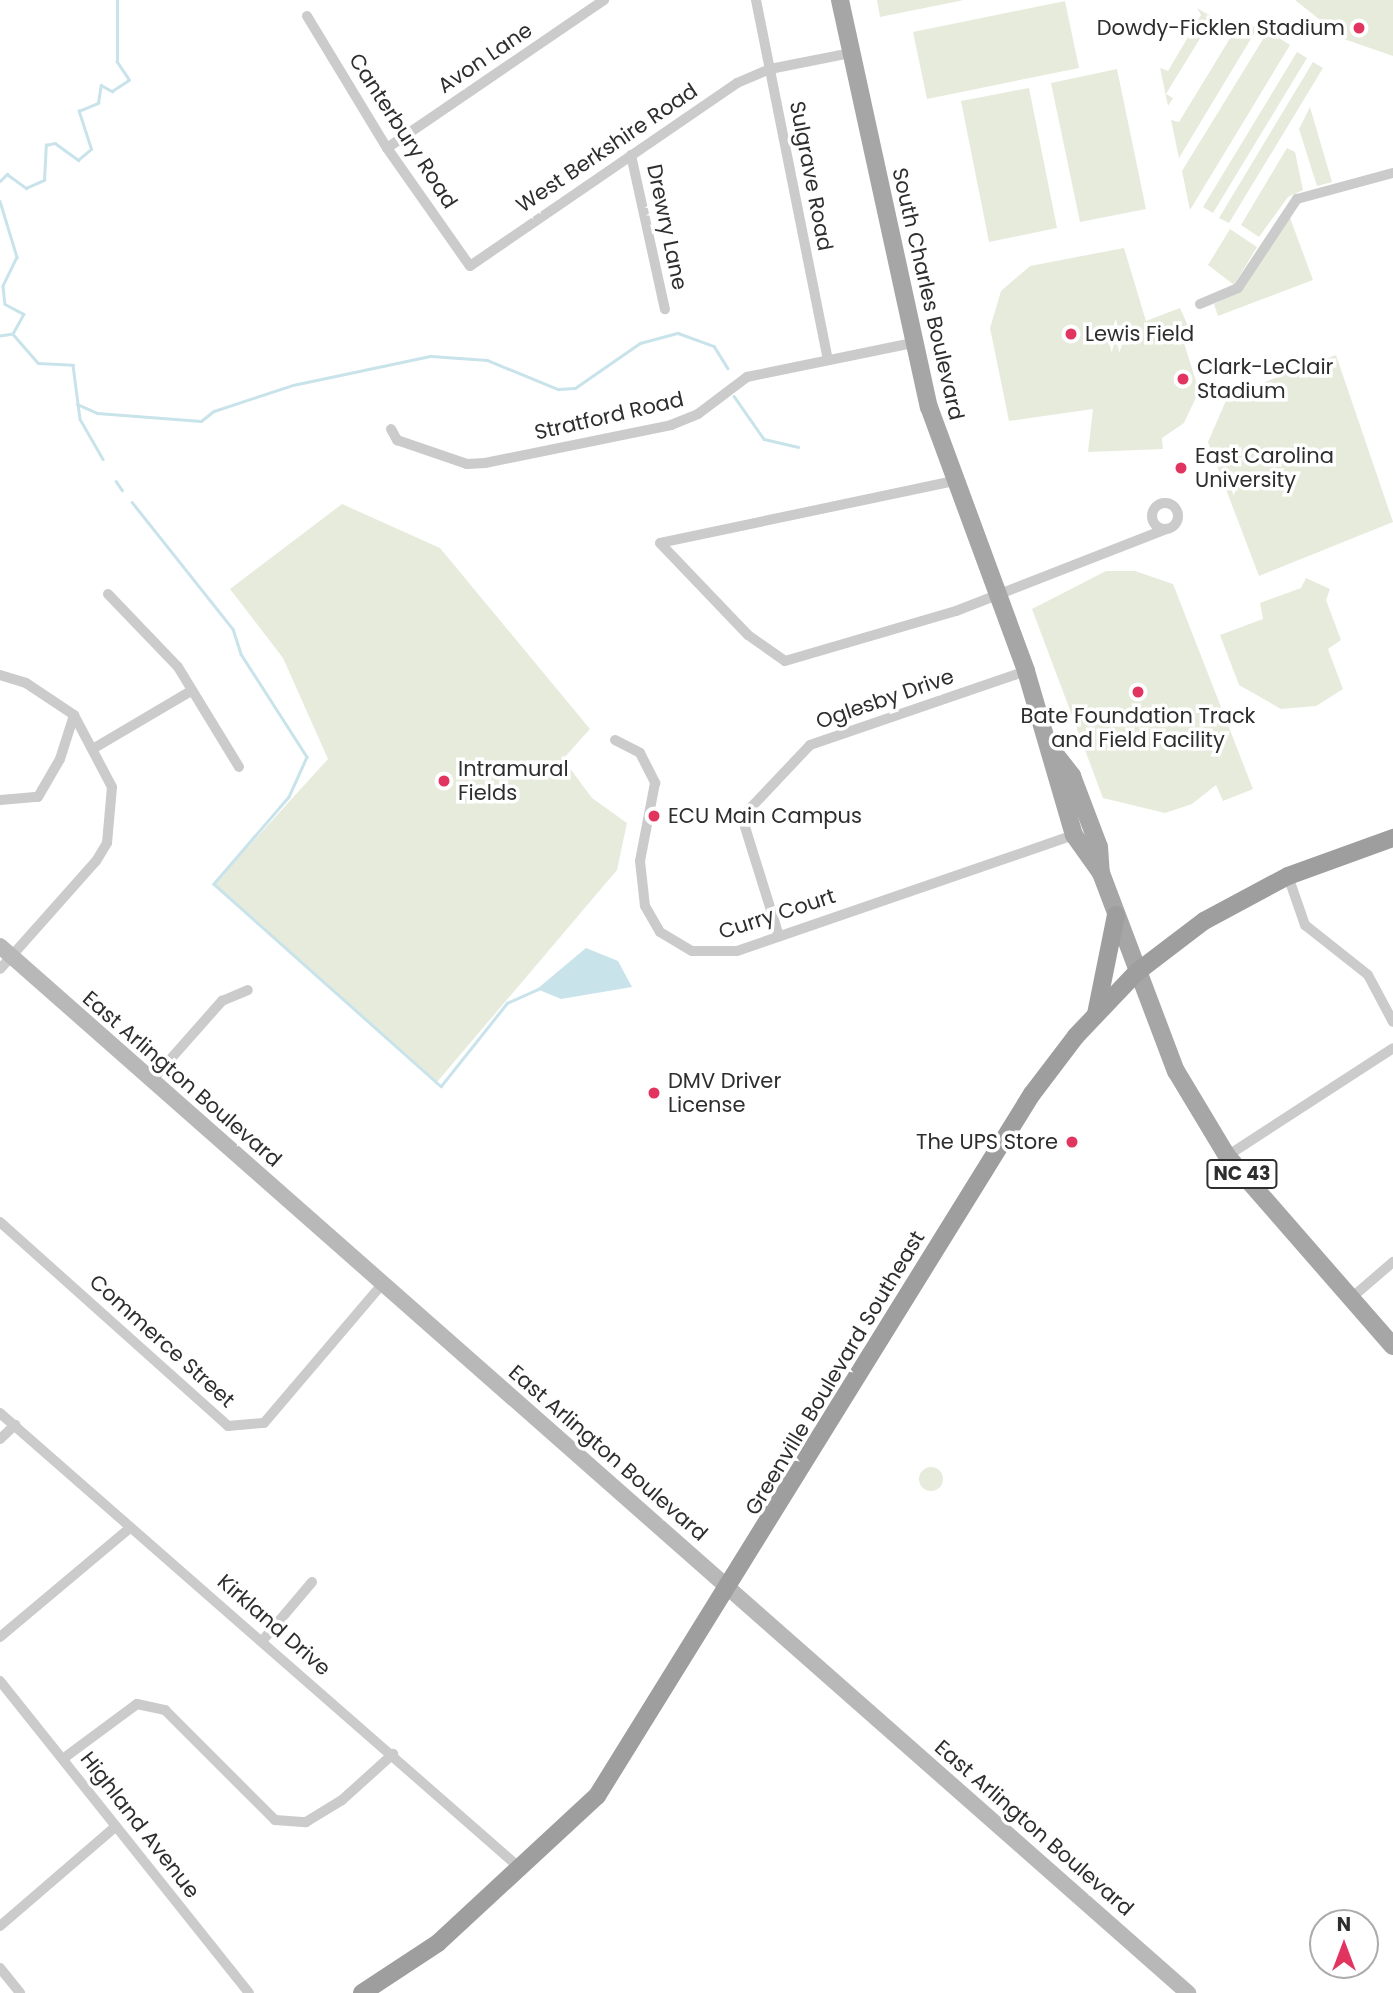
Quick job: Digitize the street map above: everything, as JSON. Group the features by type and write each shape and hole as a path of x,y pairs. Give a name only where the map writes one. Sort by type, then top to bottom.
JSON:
{"highway":[{"name":"Greenville Boulevard Southeast","path":"362,1993 438,1943 522,1869 597,1796 730,1588 1032,1094 1096,1014 1137,972 1203,921 1288,876 1393,838"},
{"path":"1096,1014 1116,915"}],"main road":[{"name":"South Charles Boulevard","path":"840,0 913,343 954,481 1026,671 1052,750 1074,835 1101,873"},
{"name":"South Charles Boulevard","path":"1052,750 1072,776 1099,847 1101,873 1176,1071 1227,1156 1393,1346"},
{"name":"East Arlington Boulevard","path":"6,951 1188,1993"}],"street":[{"name":"Avon Lane","path":"387,148 604,0"},
{"name":"Sulgrave Road","path":"756,0 828,360"},
{"name":"Canterbury Road","path":"307,16 387,148 470,266"},
{"name":"West Berkshire Road","path":"470,266 737,83 771,69 851,53"},
{"name":"Drewry Lane","path":"631,155 664,309"},
{"path":"1200,304 1238,288 1297,199 1393,173"},
{"name":"Stratford Road","path":"391,429 397,440 485,463 671,425 698,415 736,381 913,343"},
{"path":"954,481 660,543 748,635 785,661 996,596 1166,529 1178,519 1174,507 1158,505 1138,538"},
{"path":"1152,518 1166,529"},
{"path":"108,594 178,667 239,767"},
{"name":"Oglesby Drive","path":"779,936 742,817 810,745 1026,671"},
{"path":"0,675 26,683 74,715 96,747 113,787 107,844 81,881 6,951 0,969"},
{"path":"96,747 191,691"},
{"path":"0,800 38,797 60,759 74,715"},
{"name":"Curry Court","path":"615,740 640,753 655,783 640,877 645,906 660,932 692,951 720,954 1074,835"},
{"path":"1288,876 1305,925 1368,975 1393,1022"},
{"path":"152,1080 222,1001 248,990"},
{"path":"1227,1156 1393,1048"},
{"name":"Commerce Street","path":"0,1222 228,1426 264,1423 383,1283"},
{"path":"1350,1298 1393,1262"},
{"name":"Kirkland Drive","path":"0,1413 130,1528 264,1640 522,1869"},
{"path":"0,1439 15,1425"},
{"path":"0,1637 130,1528"},
{"path":"264,1640 312,1583"},
{"name":"Highland Avenue","path":"0,1681 249,1993"},
{"path":"64,1758 137,1704 165,1710 275,1820 306,1822 342,1800 393,1754"},
{"path":"0,1926 115,1827"},
{"path":"0,1968 20,1993"}],"shaded area":[{"path":"877,0 964,0 880,17"},
{"name":"Dowdy-Ficklen Stadium","path":"1295,0 1393,0 1393,56 1344,39"},
{"path":"1065,1 1079,68 927,99 913,32"},
{"path":"1197,8 1219,21 1210,22 1166,94 1173,98 1168,106 1160,68 1168,71 1201,15"},
{"path":"1229,25 1258,27 1179,158 1171,120 1179,122 1232,35 1225,30"},
{"path":"1268,31 1290,45 1190,210 1182,171"},
{"path":"1297,52 1307,58 1213,213 1203,207"},
{"path":"1313,62 1323,68 1229,223 1219,218"},
{"path":"1117,69 1146,209 1080,222 1051,83"},
{"path":"1029,88 1057,228 989,242 961,101"},
{"path":"1310,107 1332,182 1317,186 1299,129"},
{"path":"1287,148 1295,152 1303,190 1288,197 1259,237 1241,225"},
{"path":"1289,215 1313,280 1218,316 1214,304 1242,291"},
{"path":"1230,229 1257,247 1234,285 1208,265"},
{"name":"Lewis Field","path":"1124,248 1146,321 1180,308 1188,326 1180,330 1199,391 1184,423 1162,438 1163,449 1088,452 1093,409 1009,421 990,328 1001,291 1030,266"},
{"path":"1336,355 1393,522 1259,576 1208,442 1228,396"},
{"name":"Intramural Fields","path":"342,504 440,548 590,729 563,759 592,798 627,823 617,870 437,1082 214,884 328,759 283,658 230,589"},
{"name":"Bate Foundation Track and Field Facility","path":"1106,571 1135,571 1173,584 1253,789 1223,801 1216,785 1192,804 1165,813 1103,798 1032,609"},
{"path":"1306,578 1330,589 1326,600 1341,640 1328,649 1343,689 1316,706 1281,709 1239,685 1220,635 1263,619 1260,603 1301,588"},
{"path":"931,1467 940,1470 943,1479 940,1488 931,1491 922,1488 919,1479 922,1470"}],"water":[{"path":"586,948 618,961 632,987 561,999 537,989"}],"waterway":[{"path":"0,181 7,174 26,188 44,180 46,145 55,143 78,160 91,149 79,111 98,103 101,85 112,91 129,80 117,62 117,0"},
{"path":"0,201 17,257 3,286 5,304 24,314 13,334 0,336"},
{"path":"77,404 97,413 201,421 214,411 293,385 431,356 487,360 558,389 575,388 640,343 678,333 714,346 728,368"},
{"path":"13,334 38,363 73,365 80,419 103,459"},
{"path":"734,396 764,439 798,447"},
{"path":"116,481 122,490"},
{"path":"132,502 233,629 241,654 307,757 289,797 214,884 441,1086 507,1003 538,989"}],"place":[{"name":"Dowdy-Ficklen Stadium","path":"1359,28"},
{"name":"Lewis Field","path":"1071,334"},
{"name":"Clark-LeClair Stadium","path":"1183,379"},
{"name":"East Carolina University","path":"1181,468"},
{"name":"Bate Foundation Track and Field Facility","path":"1138,692"},
{"name":"Intramural Fields","path":"444,781"},
{"name":"ECU Main Campus","path":"654,816"},
{"name":"DMV Driver License","path":"654,1093"},
{"name":"The UPS Store","path":"1072,1142"}]}
